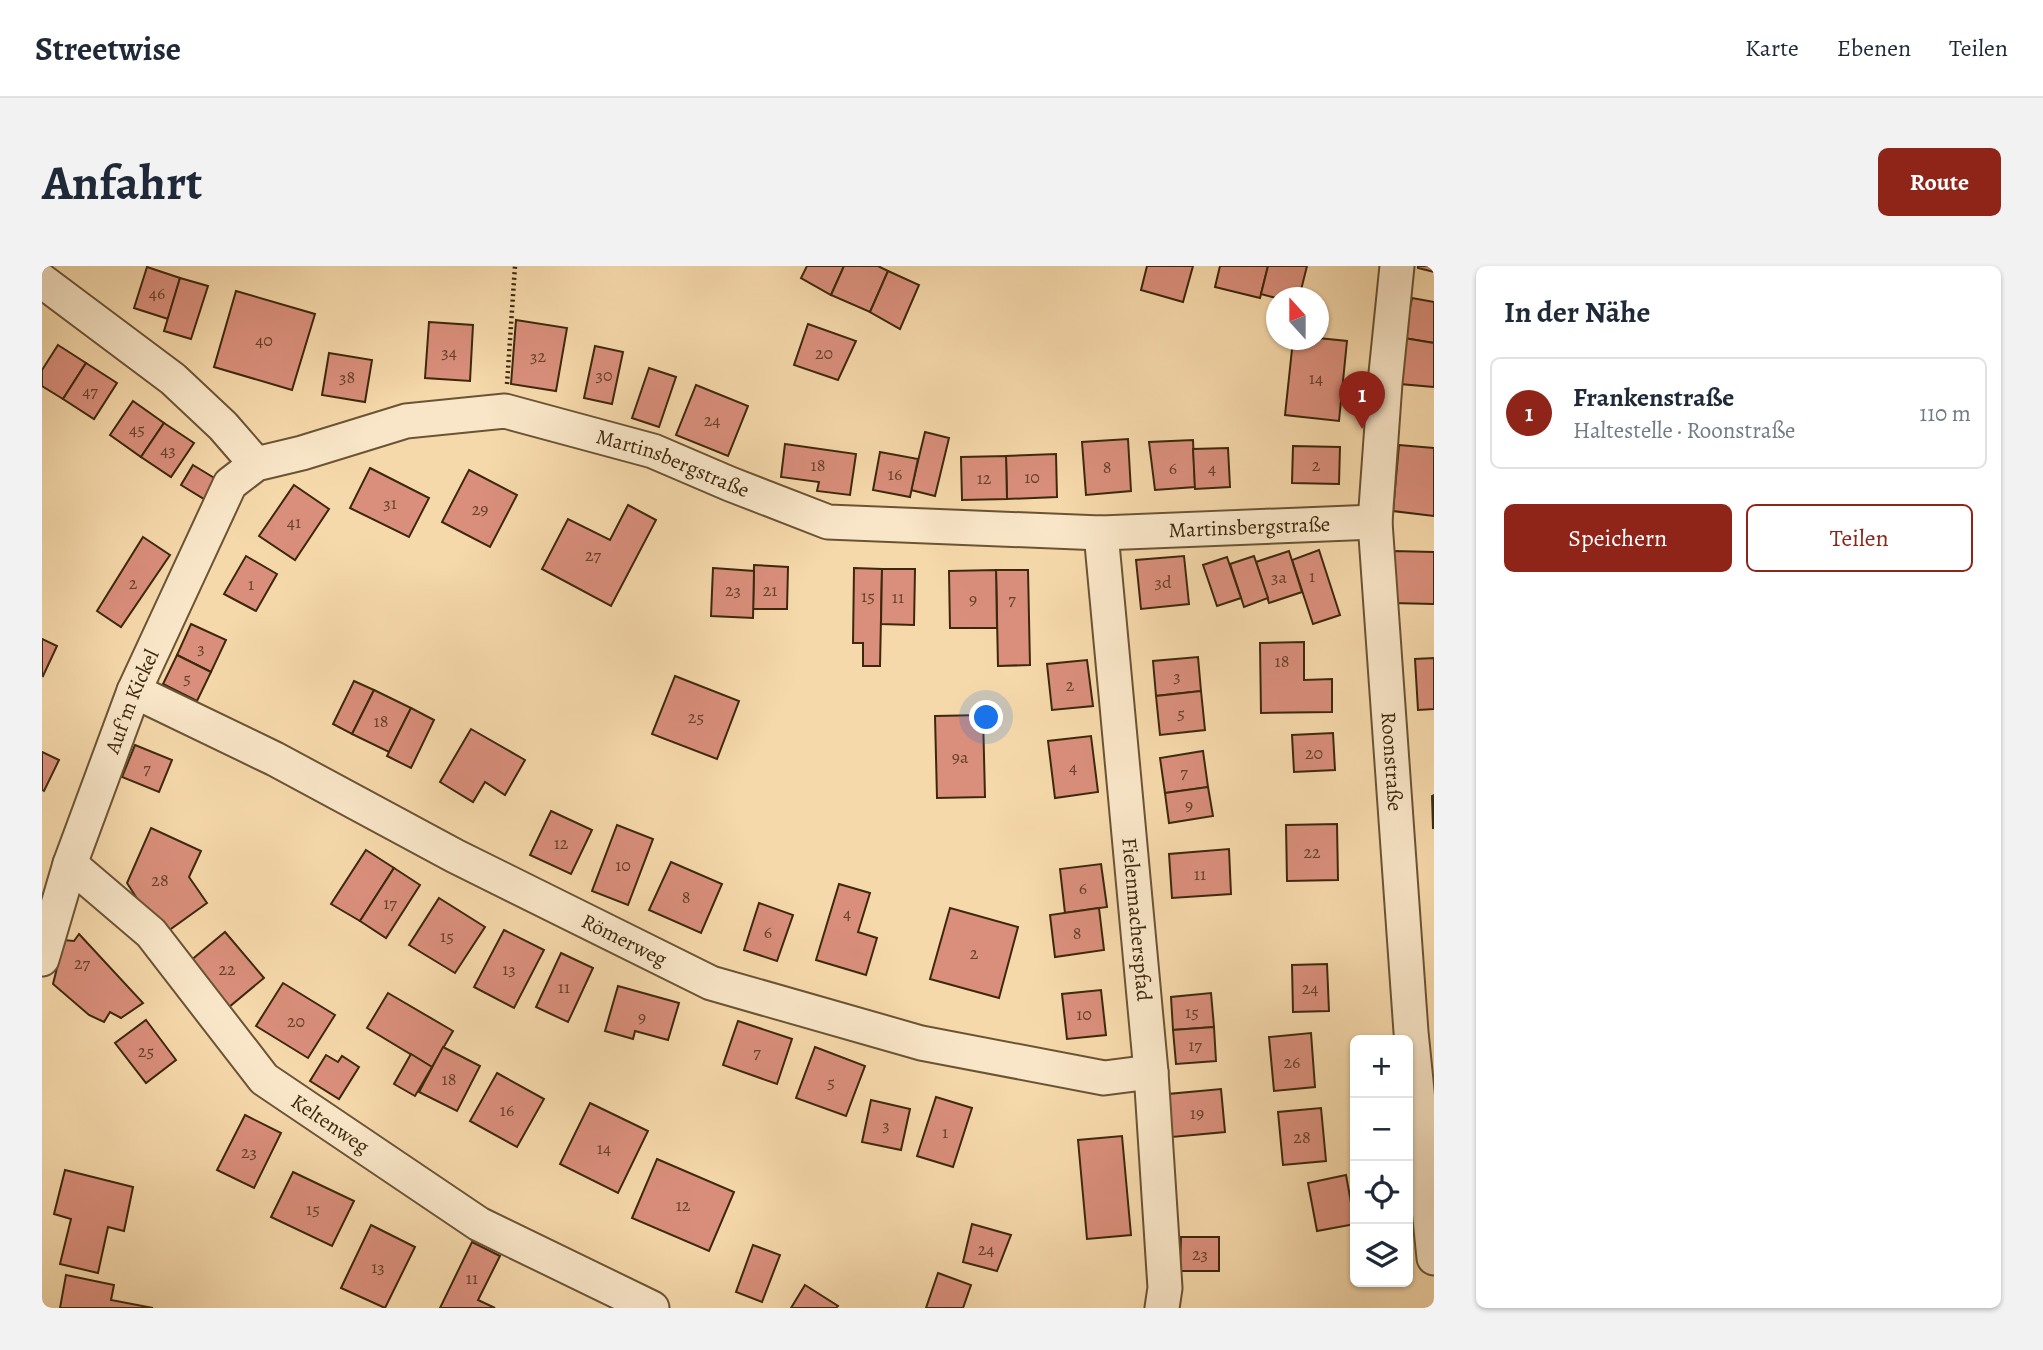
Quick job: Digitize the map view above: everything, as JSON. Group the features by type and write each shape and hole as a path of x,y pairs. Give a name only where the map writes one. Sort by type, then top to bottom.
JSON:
{"street":[{"name":"Roonstraße","path":"1397,266 1375,522 1411,1032 1434,1258"},
{"path":"42,281 173,379 223,426 256,464"},
{"name":"Martinsbergstraße","path":"256,464 302,453 406,421 505,411 653,452 828,522 1101,533 1375,522"},
{"name":"Auf'm Kickel","path":"42,959 70,864 134,691 230,484 256,464"},
{"name":"Fielenmacherspfad","path":"1101,533 1151,1072 1165,1288 1162,1308"},
{"name":"Römerweg","path":"134,691 275,759 456,856 711,983 921,1043 1104,1078 1151,1072"},
{"name":"Keltenweg","path":"70,864 151,933 264,1079 479,1224 652,1308"}],"path":[{"path":"506,395 515,266"}],"building":[{"path":"807,266 844,266 831,295 801,278"},
{"path":"844,266 878,266 888,271 870,312 831,295"},
{"path":"1147,266 1193,266 1183,302 1141,290"},
{"path":"1220,266 1268,266 1260,298 1215,287"},
{"path":"1268,266 1307,266 1302,287 1266,287 1266,295 1261,294"},
{"path":"1434,266 1434,272 1418,268"},
{"path":"147,267 180,278 168,319 134,308"},
{"path":"888,271 919,285 900,329 870,312"},
{"path":"180,278 208,286 191,339 164,331"},
{"path":"236,291 315,314 292,390 214,367"},
{"path":"1412,298 1434,302 1434,343 1404,338"},
{"path":"516,320 567,328 556,391 511,384"},
{"path":"429,322 473,325 470,381 425,378"},
{"path":"808,324 856,341 838,380 794,365"},
{"path":"1404,338 1434,343 1434,387 1400,384"},
{"path":"1329,339 1347,341 1339,421 1285,415 1292,350 1329,350"},
{"path":"58,345 86,363 63,399 42,386 42,370"},
{"path":"595,346 623,352 612,404 584,398"},
{"path":"329,353 372,360 365,402 322,395"},
{"path":"86,363 117,383 94,419 63,399"},
{"path":"649,368 676,377 659,427 632,418"},
{"path":"696,385 748,406 728,456 676,435"},
{"path":"133,401 164,423 141,457 110,435"},
{"path":"164,423 194,443 171,477 141,457"},
{"path":"925,432 949,438 935,496 911,490"},
{"path":"1128,439 1131,491 1086,495 1082,442"},
{"path":"1193,440 1195,487 1155,490 1149,442"},
{"path":"785,444 856,454 850,495 817,491 819,482 781,477"},
{"path":"1399,445 1434,448 1434,516 1393,511"},
{"path":"1293,446 1340,447 1339,484 1292,483"},
{"path":"1228,448 1230,487 1195,489 1193,449"},
{"path":"880,452 918,459 910,497 873,490"},
{"path":"1056,454 1057,497 1007,499 1006,456"},
{"path":"1006,456 1007,499 962,500 961,457"},
{"path":"193,465 216,479 204,499 181,485"},
{"path":"370,468 429,498 409,537 350,508"},
{"path":"469,470 517,495 490,547 442,522"},
{"path":"294,485 329,509 295,560 259,536"},
{"path":"628,505 656,520 611,606 542,569 568,519 610,540"},
{"path":"143,537 170,555 121,627 97,611"},
{"path":"1319,550 1340,615 1313,624 1292,560"},
{"path":"1289,551 1302,592 1269,603 1256,562"},
{"path":"1393,551 1434,552 1434,604 1392,603"},
{"path":"246,556 277,574 256,611 224,594"},
{"path":"1184,556 1189,604 1141,609 1136,560"},
{"path":"1254,556 1268,598 1244,607 1230,564"},
{"path":"1227,557 1241,598 1217,606 1203,565"},
{"path":"754,565 788,567 787,609 753,609"},
{"path":"713,568 754,571 753,618 711,616"},
{"path":"854,568 882,569 880,666 863,666 863,643 853,643"},
{"path":"882,569 915,569 914,625 881,624"},
{"path":"996,570 1028,570 1030,665 998,666"},
{"path":"996,570 997,628 950,628 949,571"},
{"path":"191,624 226,640 211,672 177,655"},
{"path":"42,639 57,646 43,676 42,675"},
{"path":"1304,642 1304,680 1332,679 1332,712 1261,713 1260,643"},
{"path":"177,655 211,672 197,701 163,684"},
{"path":"1198,657 1201,691 1156,696 1153,661"},
{"path":"1434,658 1434,709 1418,710 1415,659"},
{"path":"1087,660 1093,706 1052,710 1047,664"},
{"path":"675,676 739,701 717,759 652,734"},
{"path":"354,681 374,690 352,734 333,724"},
{"path":"374,690 411,708 389,752 352,734"},
{"path":"1201,691 1205,730 1160,735 1156,696"},
{"path":"411,708 434,720 411,768 387,756"},
{"path":"983,715 985,797 937,798 935,716"},
{"path":"471,729 525,760 505,795 485,782 473,802 440,782"},
{"path":"1333,733 1335,770 1294,772 1292,735"},
{"path":"1091,736 1098,792 1055,798 1048,741"},
{"path":"135,745 172,760 159,792 122,777"},
{"path":"1203,751 1208,787 1165,793 1160,758"},
{"path":"42,752 59,760 44,791 42,790"},
{"path":"1208,787 1213,816 1169,823 1165,793"},
{"path":"1434,795 1434,828 1433,828 1432,796"},
{"path":"551,811 592,830 571,874 530,855"},
{"path":"1337,824 1338,880 1287,881 1286,825"},
{"path":"617,825 653,839 628,905 592,891"},
{"path":"151,828 201,851 189,877 207,903 161,936 127,883"},
{"path":"1229,849 1231,894 1172,898 1169,854"},
{"path":"366,850 394,868 360,921 331,904"},
{"path":"671,862 722,884 701,933 649,910"},
{"path":"1101,864 1107,907 1065,913 1060,869"},
{"path":"394,868 420,885 386,938 360,921"},
{"path":"839,884 870,893 858,932 877,938 866,975 816,960"},
{"path":"439,898 485,927 455,973 409,945"},
{"path":"759,903 793,915 777,961 744,950"},
{"path":"950,908 1018,927 999,998 930,979"},
{"path":"1099,908 1104,950 1055,957 1050,915"},
{"path":"504,930 544,950 514,1008 474,987"},
{"path":"225,932 264,978 229,1007 190,961"},
{"path":"79,934 143,1003 121,1018 110,1012 104,1022 89,1015 53,984 64,940 74,941"},
{"path":"561,953 593,968 568,1022 536,1007"},
{"path":"1327,964 1329,1011 1293,1012 1292,965"},
{"path":"283,983 335,1015 308,1058 256,1026"},
{"path":"618,986 679,1003 668,1040 635,1031 633,1039 605,1031"},
{"path":"1101,990 1106,1035 1067,1039 1062,994"},
{"path":"388,993 453,1031 432,1067 367,1028"},
{"path":"1211,993 1214,1027 1173,1030 1171,997"},
{"path":"146,1020 176,1060 146,1083 115,1043"},
{"path":"738,1021 792,1039 777,1084 723,1065"},
{"path":"1214,1027 1216,1061 1176,1064 1173,1030"},
{"path":"1311,1033 1315,1087 1274,1091 1269,1037"},
{"path":"443,1047 480,1066 457,1111 419,1092"},
{"path":"815,1047 865,1066 846,1116 796,1098"},
{"path":"411,1054 432,1067 415,1096 394,1084"},
{"path":"326,1055 338,1062 342,1056 359,1067 339,1099 310,1081"},
{"path":"497,1073 544,1099 517,1147 470,1121"},
{"path":"1221,1089 1225,1132 1172,1137 1168,1094"},
{"path":"936,1097 972,1108 953,1167 917,1156"},
{"path":"871,1100 910,1109 901,1150 862,1142"},
{"path":"590,1103 648,1131 618,1193 560,1164"},
{"path":"1321,1108 1326,1161 1283,1165 1278,1112"},
{"path":"245,1115 281,1133 254,1188 217,1170"},
{"path":"1122,1136 1131,1235 1087,1239 1078,1140"},
{"path":"657,1159 734,1192 709,1251 632,1218"},
{"path":"65,1170 133,1187 124,1231 108,1227 98,1273 60,1264 71,1219 54,1214"},
{"path":"293,1172 354,1201 332,1246 271,1217"},
{"path":"1346,1175 1350,1197 1350,1225 1317,1231 1308,1183"},
{"path":"972,1224 1011,1235 997,1271 963,1262"},
{"path":"371,1225 415,1247 385,1308 341,1288"},
{"path":"1181,1237 1219,1237 1219,1271 1180,1271"},
{"path":"472,1242 500,1256 478,1300 495,1308 440,1308"},
{"path":"753,1245 780,1255 762,1302 736,1292"},
{"path":"938,1273 971,1285 963,1308 926,1308"},
{"path":"66,1275 114,1285 111,1300 153,1308 60,1308"},
{"path":"805,1285 838,1306 791,1308"}],"place":[{"name":"Frankenstraße","path":"1362,429"}]}
